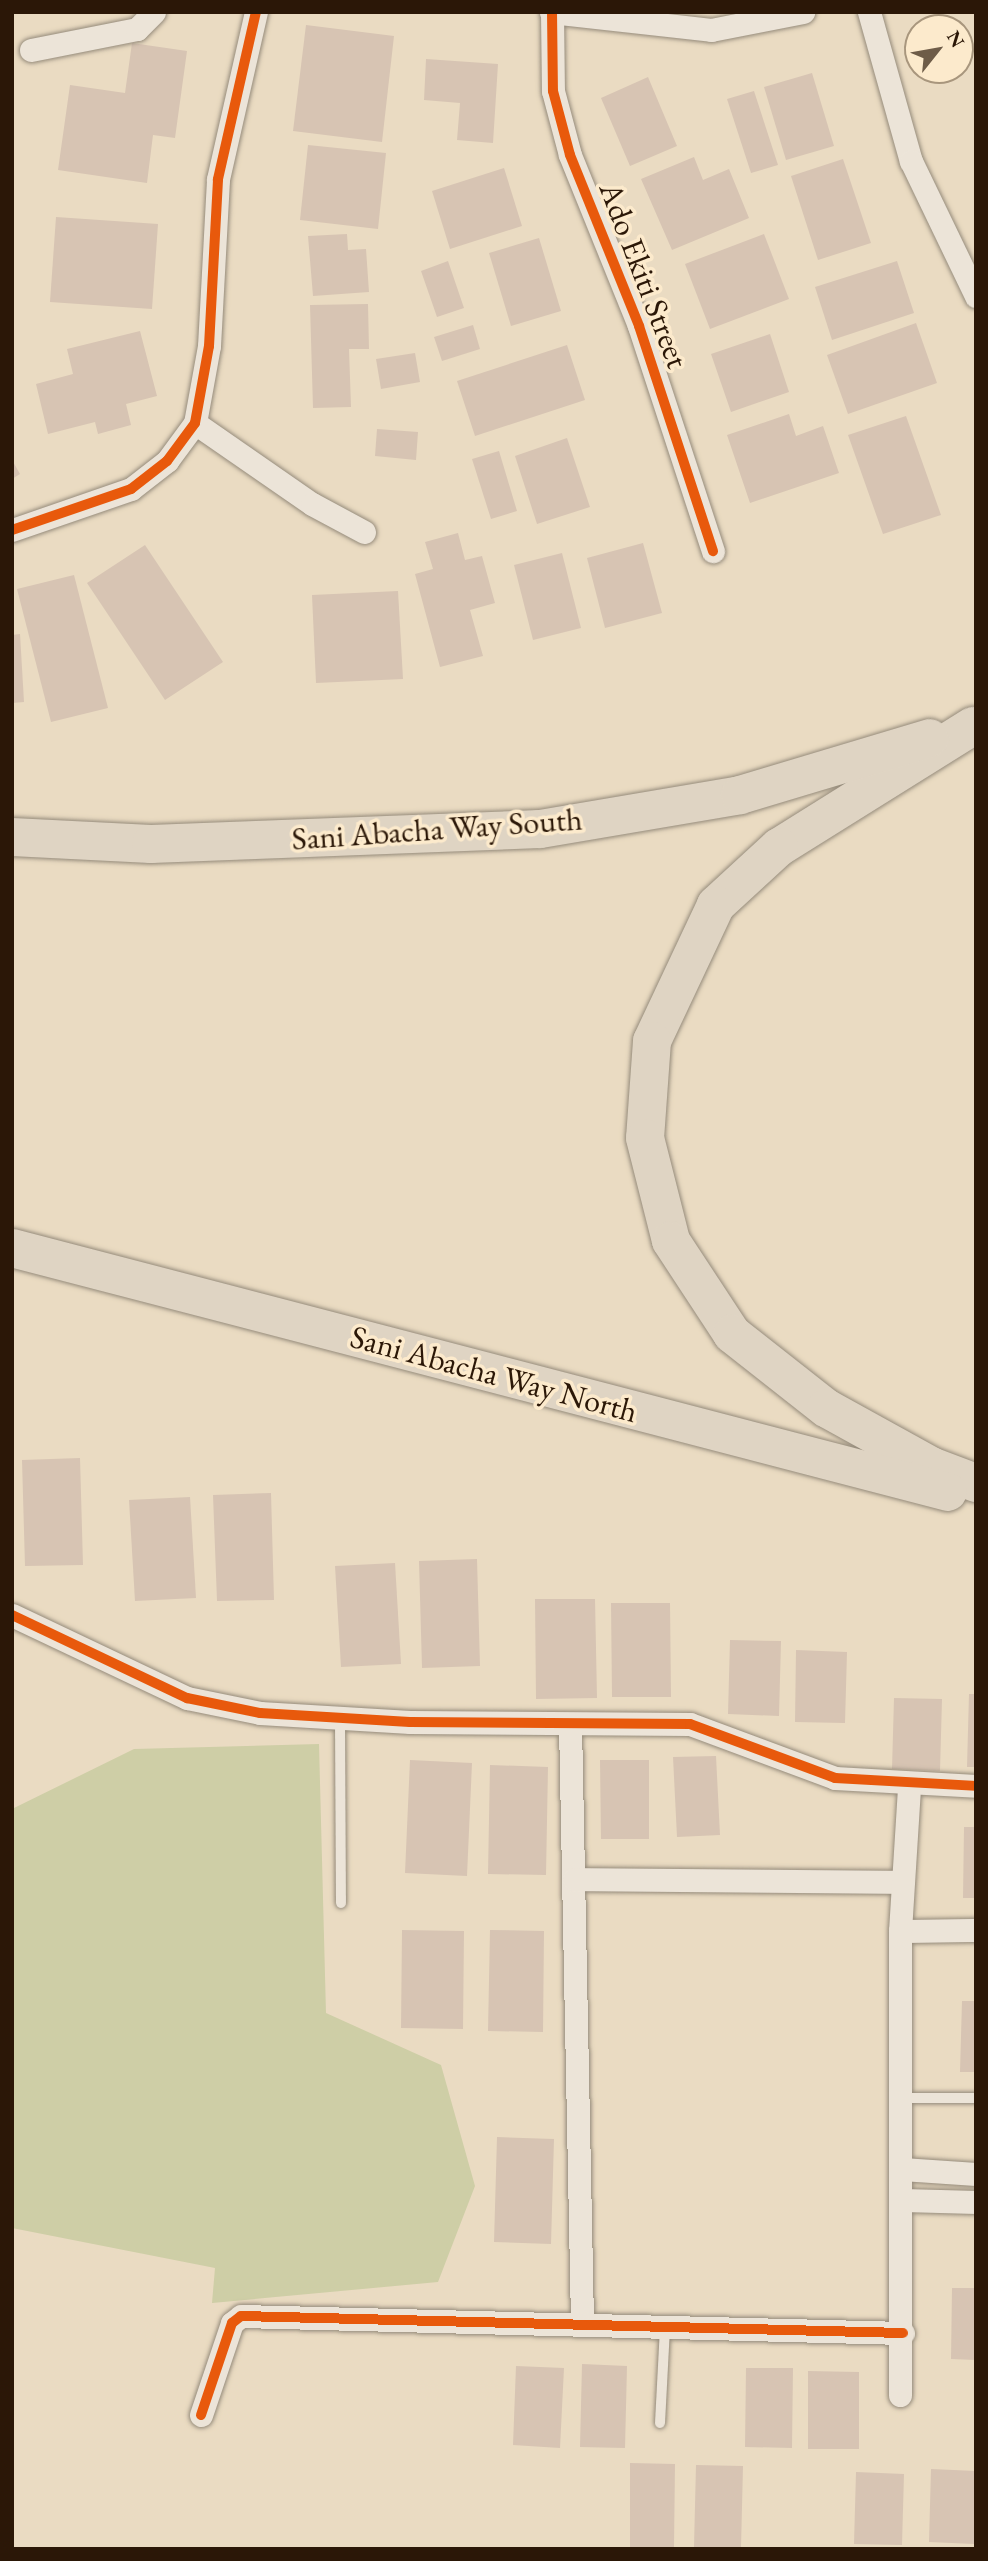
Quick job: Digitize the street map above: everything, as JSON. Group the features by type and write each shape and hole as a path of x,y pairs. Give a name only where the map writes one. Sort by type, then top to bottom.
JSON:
{"highway":[{"name":"Sani Abacha Way South","path":"12,837 151,844 540,829 740,795 974,725"},
{"path":"974,725 779,847 716,905 652,1041 645,1138 671,1241 732,1334 826,1408 931,1466 976,1483"},
{"name":"Sani Abacha Way North","path":"12,1248 976,1499"}],"street":[{"path":"31,50 137,29 154,12"},
{"path":"12,530 131,489 167,461 195,423 209,346 218,179 257,12"},
{"path":"552,12 709,21 803,12"},
{"name":"Ado Ekiti Street","path":"552,12 553,91 570,155 639,326 713,551"},
{"path":"869,12 911,161 976,296"},
{"path":"195,423 312,504 364,532"},
{"path":"12,1615 187,1698 341,1720 690,1724 835,1778 909,1786 976,1786"},
{"path":"570,1724 582,2321"},
{"path":"901,2395 903,2200 900,1931 909,1786"},
{"path":"573,1879 902,1882"},
{"path":"900,1931 976,1930"},
{"path":"902,2169 976,2174"},
{"path":"903,2200 976,2203"},
{"path":"201,2415 232,2323 241,2316 582,2321 903,2333"}],"lane":[{"path":"341,1720 341,1903"},
{"path":"902,2098 976,2098"},
{"path":"660,2423 665,2324"}],"green space":[{"path":"319,1744 326,2013 441,2065 475,2186 438,2282 212,2303 215,2268 12,2228 12,1809 134,1749"}],"building":[{"path":"306,25 394,36 382,142 293,131"},
{"path":"132,43 187,51 175,138 153,135 147,183 58,170 70,85 125,93"},
{"path":"426,59 498,64 493,143 457,140 460,103 424,100"},
{"path":"812,73 834,146 786,160 764,87"},
{"path":"648,77 677,146 630,166 601,98"},
{"path":"754,91 778,165 751,173 727,99"},
{"path":"308,145 386,153 378,229 300,220"},
{"path":"694,157 703,180 729,169 749,218 672,250 641,179"},
{"path":"843,159 871,243 818,260 791,176"},
{"path":"504,168 522,226 450,249 432,191"},
{"path":"56,217 158,224 152,309 50,302"},
{"path":"347,234 348,250 366,249 369,292 313,296 308,236"},
{"path":"764,234 789,299 710,329 685,264"},
{"path":"539,238 561,311 511,326 489,253"},
{"path":"448,261 464,308 437,317 421,271"},
{"path":"897,261 914,313 832,340 815,287"},
{"path":"368,304 369,349 349,349 351,407 313,408 310,305"},
{"path":"916,323 937,383 848,414 827,355"},
{"path":"473,325 480,349 442,361 434,337"},
{"path":"140,331 157,396 126,404 131,425 98,434 95,422 48,434 36,384 73,374 67,349"},
{"path":"770,334 789,392 731,412 711,354"},
{"path":"567,345 585,400 475,436 457,381"},
{"path":"415,353 420,382 381,389 376,359"},
{"path":"789,414 796,436 823,426 839,473 750,503 727,435"},
{"path":"906,416 941,515 883,534 848,435"},
{"path":"377,429 418,432 416,460 375,456"},
{"path":"567,438 590,507 537,524 515,456"},
{"path":"499,451 517,511 491,519 472,459"},
{"path":"12,460 20,474 12,479"},
{"path":"458,533 465,560 482,556 495,603 470,610 483,656 440,667 415,574 433,569 425,542"},
{"path":"643,543 662,613 605,628 587,558"},
{"path":"145,545 223,662 165,700 87,583"},
{"path":"562,553 581,628 533,640 514,565"},
{"path":"74,575 108,708 51,722 17,589"},
{"path":"398,591 403,679 316,683 312,595"},
{"path":"20,634 24,702 12,703 12,635"},
{"path":"80,1458 83,1565 25,1566 22,1460"},
{"path":"271,1493 274,1600 217,1601 213,1495"},
{"path":"190,1497 196,1598 135,1601 129,1500"},
{"path":"477,1559 480,1666 422,1668 419,1561"},
{"path":"395,1563 401,1664 341,1667 335,1566"},
{"path":"535,1599 595,1599 597,1698 536,1699"},
{"path":"611,1603 670,1603 671,1697 612,1697"},
{"path":"730,1640 781,1641 779,1716 728,1714"},
{"path":"796,1650 847,1652 845,1723 795,1722"},
{"path":"969,1694 976,1694 976,1767 967,1767"},
{"path":"894,1698 942,1699 940,1771 892,1769"},
{"path":"716,1756 720,1835 677,1837 673,1757"},
{"path":"410,1760 472,1763 467,1876 405,1873"},
{"path":"600,1760 649,1760 649,1839 601,1839"},
{"path":"490,1765 548,1767 546,1875 488,1874"},
{"path":"964,1827 976,1827 976,1898 963,1898"},
{"path":"402,1930 464,1931 463,2029 401,2028"},
{"path":"490,1930 544,1931 543,2032 488,2031"},
{"path":"962,2001 976,2001 976,2072 960,2072"},
{"path":"497,2137 554,2139 551,2244 494,2242"},
{"path":"952,2288 976,2288 976,2360 951,2359"},
{"path":"582,2364 627,2366 625,2448 580,2447"},
{"path":"516,2366 564,2368 560,2448 513,2445"},
{"path":"746,2368 793,2368 792,2448 745,2447"},
{"path":"808,2371 859,2372 859,2449 808,2449"},
{"path":"630,2463 675,2464 674,2547 630,2547"},
{"path":"696,2465 743,2466 741,2548 694,2547"},
{"path":"931,2469 976,2471 974,2544 929,2542"},
{"path":"856,2472 904,2474 902,2545 854,2544"}],"cycle path":[{"path":"12,530 131,489 167,461 195,423 209,346 218,179 256,12"},
{"path":"552,12 553,91 570,155 639,326 713,551"},
{"path":"12,1615 187,1698 260,1713 410,1722 690,1724 835,1778 976,1786"},
{"path":"201,2415 232,2323 241,2316 903,2333"}]}
